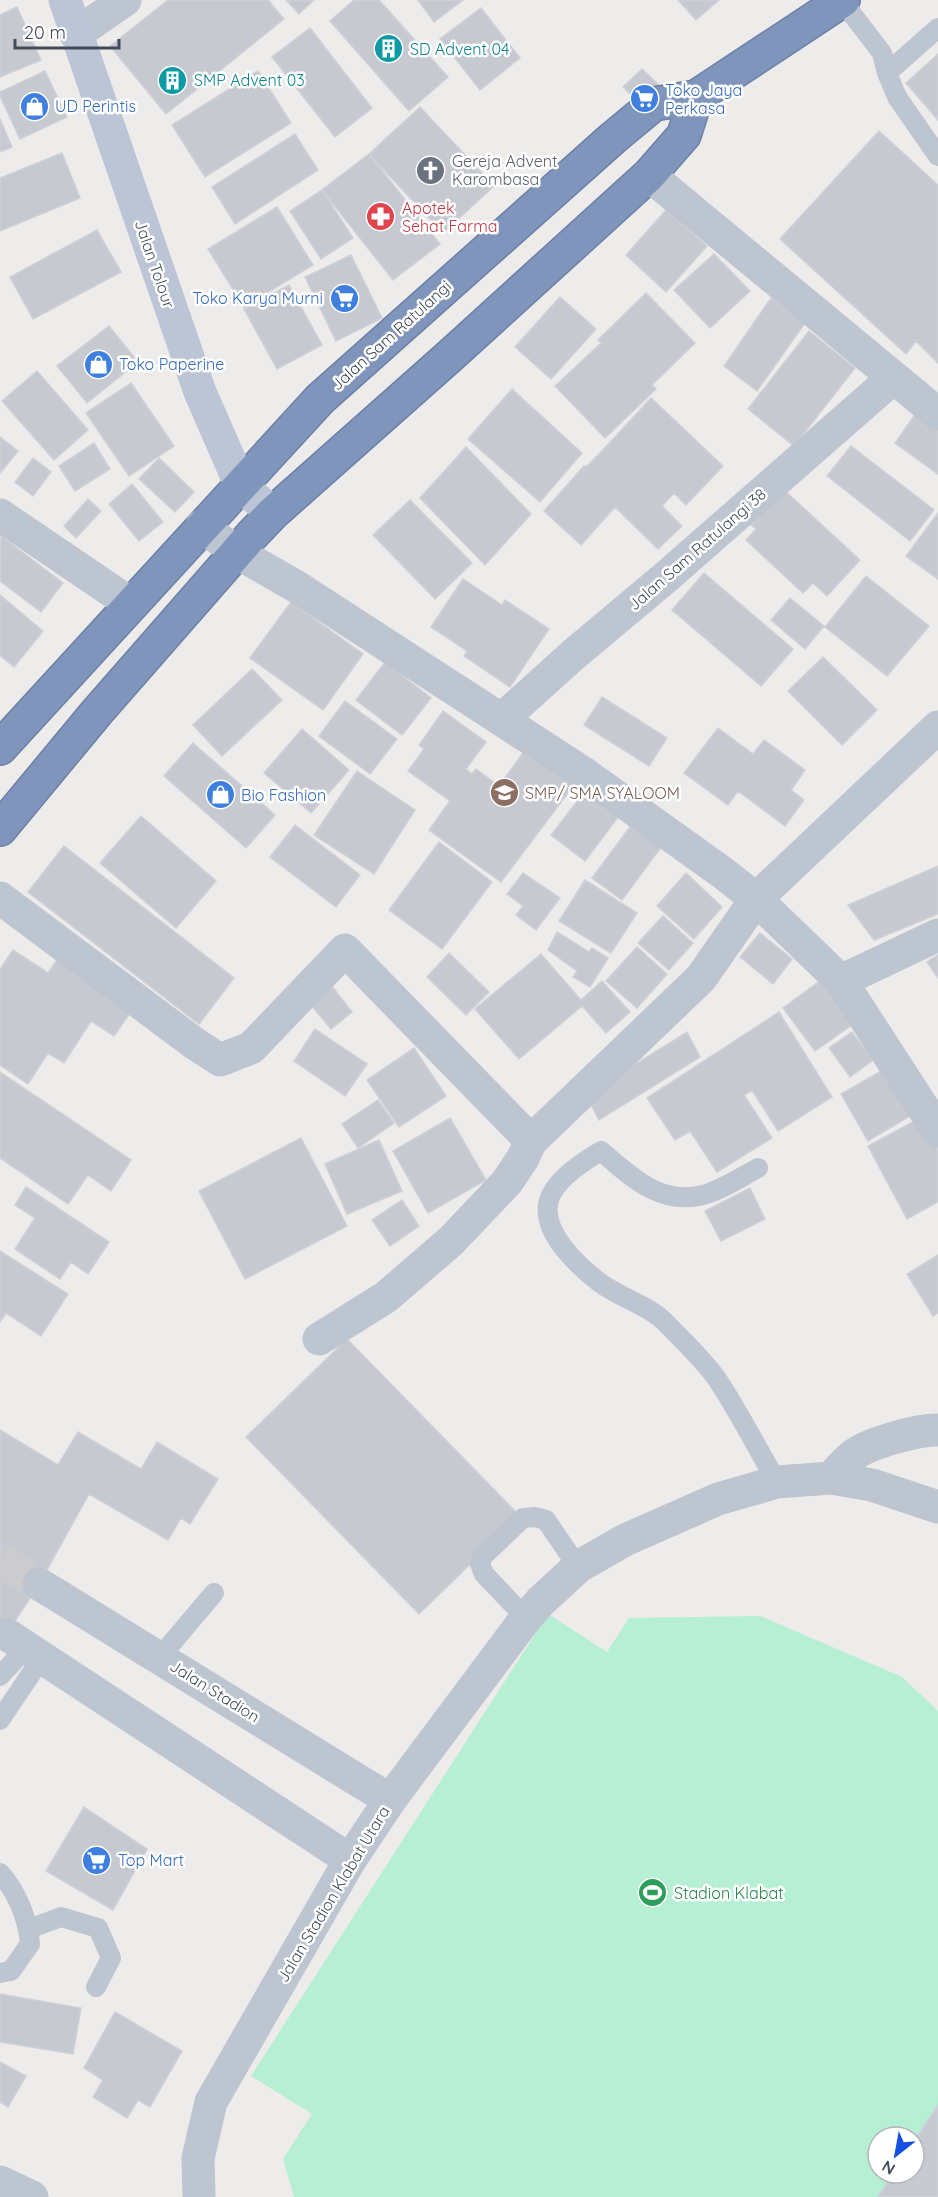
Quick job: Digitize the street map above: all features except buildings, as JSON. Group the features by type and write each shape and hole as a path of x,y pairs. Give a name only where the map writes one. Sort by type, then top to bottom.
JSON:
{"highway":[{"name":"Jalan Sam Ratulangi","path":"0,748 320,399 613,138 654,104 696,98 843,0"},
{"path":"0,829 97,712 236,552 273,513 649,175 684,135 696,98"}],"street":[{"name":"Jalan Tolour","path":"65,0 200,392 241,486 273,513"},
{"path":"76,34 125,0"},
{"path":"649,175 938,414"},
{"name":"Jalan Sam Ratulangi 38","path":"502,719 573,654 666,578 893,378"},
{"path":"0,515 131,604"},
{"path":"202,526 236,552 297,586 582,772 756,899 841,981 938,1131"},
{"path":"319,1338 386,1297 451,1242 507,1182 531,1141 701,978 756,899 938,727"},
{"path":"0,898 194,1043 220,1059 251,1048 345,950 531,1141"},
{"path":"841,981 938,935"},
{"path":"831,1478 855,1453 890,1439 938,1430"},
{"name":"Jalan Stadion Klabat Utara","path":"199,2197 198,2158 211,2102 350,1860 390,1800 541,1601 578,1567 625,1540 718,1499 777,1482 831,1478 872,1485 938,1507"},
{"name":"Jalan Stadion","path":"39,1584 390,1800"},
{"path":"25,1647 59,1667 350,1860"},
{"path":"0,2182 32,2197"}],"lane":[{"path":"843,0 882,53 897,97 938,156"},
{"path":"887,73 938,28"},
{"path":"758,1168 704,1195 677,1199 639,1183 601,1151 582,1162 565,1177 549,1199 549,1216 553,1232 570,1254 599,1282 662,1319 716,1378 777,1482"},
{"path":"526,1618 484,1574 480,1564 483,1556 523,1518 535,1517 546,1520 578,1567"},
{"path":"160,1657 214,1593"},
{"path":"0,1676 25,1647"},
{"path":"0,1720 25,1647"},
{"path":"0,1873 8,1881 26,1919 30,1944 11,1971 0,1973"},
{"path":"29,1929 61,1917 98,1928 111,1958 96,1987"}],"green space":[{"name":"Stadion Klabat","path":"548,1614 607,1652 629,1618 760,1616 902,1677 938,1711 938,2197 294,2197 283,2159 312,2114 251,2076"}],"tunnel":[{"path":"0,1560 39,1584"}],"place":[{"name":"SD Advent 04","path":"389,49"},
{"name":"SMP Advent 03","path":"173,80"},
{"name":"Toko Jaya Perkasa","path":"644,99"},
{"name":"UD Perintis","path":"34,106"},
{"name":"Gereja Advent Karombasa","path":"431,170"},
{"name":"Apotek Sehat Farma","path":"381,217"},
{"name":"Toko Karya Murni","path":"344,298"},
{"name":"Toko Paperine","path":"98,364"},
{"name":"SMP/ SMA SYALOOM","path":"504,793"},
{"name":"Bio Fashion","path":"220,795"},
{"name":"Top Mart","path":"97,1860"},
{"name":"Stadion Klabat","path":"653,1893"}]}
